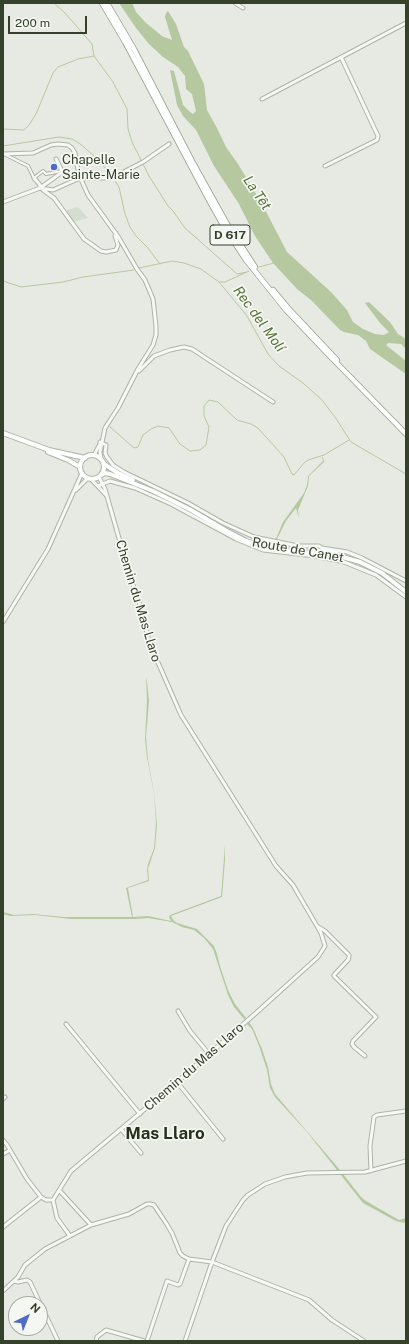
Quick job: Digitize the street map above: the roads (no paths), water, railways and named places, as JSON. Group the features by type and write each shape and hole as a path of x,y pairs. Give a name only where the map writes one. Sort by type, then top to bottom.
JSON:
{"highway":[{"name":"D 617","path":"102,3 125,42 214,208 250,265 274,296 302,328 406,434"},
{"name":"D 617","path":"106,3 144,68 192,161 227,224 254,266 288,308 406,430"}],"main road":[{"path":"3,434 41,447 84,458 94,455 101,459 104,464 104,470 100,476 89,478 82,473 80,467 84,458"},
{"path":"3,434 52,453 80,467"},
{"name":"Route de Canet","path":"104,464 118,473 192,508 247,539 280,548 322,549 343,554 373,566 395,579 406,590"},
{"name":"Route de Canet","path":"100,476 105,473 110,474 148,489 191,510 246,541 280,550 339,556 360,562 382,573 406,590"}],"street":[{"path":"235,3 242,8"},
{"path":"262,99 406,23"},
{"path":"325,166 377,140 378,136 341,57"},
{"path":"40,188 53,190 80,178 112,178 141,163 169,144"},
{"path":"5,155 33,153 51,145 68,145 75,153 80,178 88,195 116,233 145,280 153,298 156,326 156,335 153,345 118,408 105,428 101,442 94,455"},
{"path":"5,155 28,166 34,178 40,185 40,188 54,198 84,239 106,252 116,250 118,245 115,236 116,233"},
{"path":"56,159 62,172"},
{"path":"34,178 43,171 46,174 62,172"},
{"path":"3,202 40,188 62,172"},
{"path":"135,375 154,356 184,347 192,349 273,402"},
{"path":"101,442 101,459"},
{"path":"101,442 106,445 105,453 109,461 124,472 188,503 242,532 254,537 298,546 320,546 322,549 347,552 362,558 406,581"},
{"path":"3,622 48,548 82,473"},
{"path":"100,476 100,486"},
{"path":"72,496 89,478 100,486"},
{"path":"100,486 110,481 135,488 171,504 224,534 263,550 315,556 344,562 376,575 406,597"},
{"name":"Chemin du Mas Llaro","path":"53,1200 71,1171 209,1054 318,957 325,946 321,933 293,885 276,866 181,715 149,642 142,611 128,570 107,497 100,486"},
{"name":"Chemin du Mas Llaro","path":"317,926 325,931 349,954 348,960 334,976 376,1017 353,1041 352,1044 365,1056"},
{"path":"178,1011 190,1031 209,1054"},
{"path":"66,1024 140,1114"},
{"path":"177,1082 224,1139"},
{"path":"371,1171 370,1146 374,1117 377,1115 406,1111"},
{"path":"121,1129 140,1153"},
{"path":"3,1140 27,1179 41,1197 46,1200 53,1200 57,1218 70,1236"},
{"path":"3,1154 10,1150"},
{"path":"185,1341 226,1226 243,1200 260,1187 276,1180 298,1174 371,1171 406,1160"},
{"path":"59,1190 91,1225"},
{"path":"3,1227 41,1197"},
{"path":"3,1291 14,1281 25,1265 40,1252 91,1225 129,1214 147,1204 154,1205 172,1233 180,1253 189,1259 212,1262 309,1300 332,1320 364,1341"},
{"path":"96,1341 98,1337 106,1330 146,1341 167,1281 178,1285 180,1284 189,1259"},
{"path":"14,1281 18,1282 27,1280 30,1282 58,1341"}],"waterway":[{"path":"54,3 65,13 92,44 94,56 113,82 127,109 128,129 132,142 149,176 168,206 185,228 237,274 247,272"},
{"path":"3,129 24,130 29,125 36,114 53,73 58,67 78,59 94,56"},
{"name":"Rec del Molí","path":"3,146 59,137 72,139 100,161 111,176"},
{"name":"Rec del Molí","path":"113,178 119,187 125,214 130,227 160,264"},
{"name":"Rec del Molí","path":"139,268 172,261 184,263 201,269 219,282 247,316 268,354 279,366 303,383 322,400 351,442 406,474"},
{"path":"259,267 274,263"},
{"path":"3,280 21,287 63,282 83,277 134,270"},
{"path":"220,282 225,282 249,271"},
{"path":"109,426 134,448 138,447 143,435 158,426 169,428 180,444 190,451 200,450 206,445 209,427 204,416 204,406 209,400 218,402 237,420 251,424 258,428 284,457 292,474 294,475 308,460 324,455 349,440"}],"place":[{"name":"Chapelle Sainte-Marie","path":"54,167"}],"district":[{"name":"Mas Llaro","path":"165,1134"}],"water label":[{"name":"La Têt","path":"257,193"}]}
